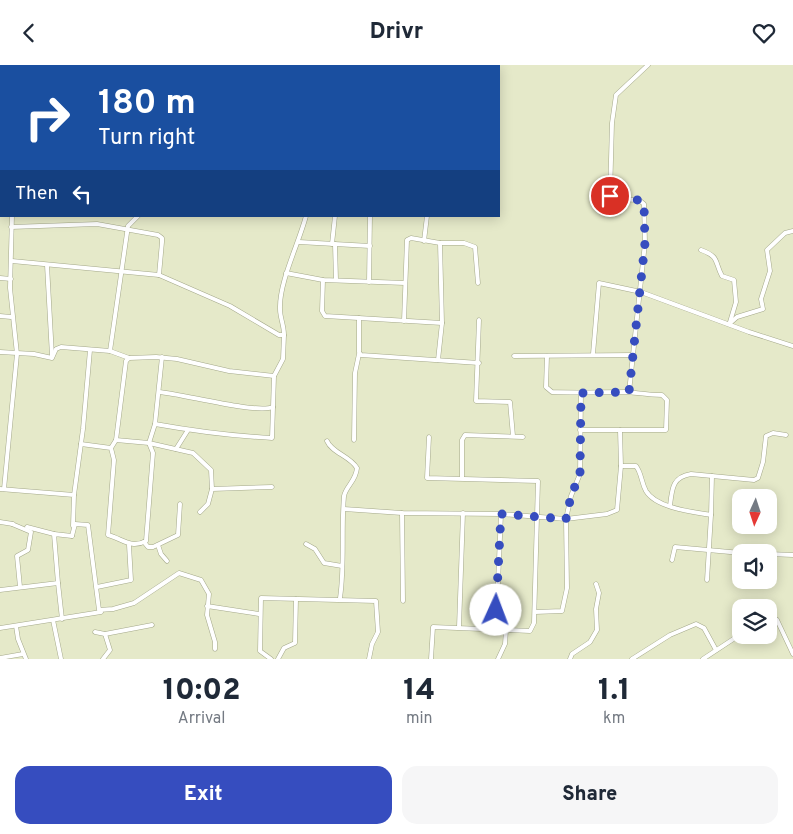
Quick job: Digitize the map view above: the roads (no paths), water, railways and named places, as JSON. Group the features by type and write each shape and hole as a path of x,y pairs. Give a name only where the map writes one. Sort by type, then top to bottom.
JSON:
{"street":[{"path":"629,392 645,243 644,204 639,200 613,199 609,189 612,123 616,95 648,65"},
{"path":"12,217 11,317 17,354 2,489 74,495"},
{"path":"110,351 127,230 128,226 137,217"},
{"path":"155,425 272,438 274,376 283,359 284,322 280,309 286,273 299,242 306,217"},
{"path":"335,217 333,244 336,281"},
{"path":"369,282 370,217"},
{"path":"424,241 427,217"},
{"path":"11,227 78,223 127,230 162,238 160,275"},
{"path":"729,324 737,317 763,309 760,299 770,271 767,250 785,233 793,231"},
{"path":"404,321 407,240 412,238 440,243 464,243 475,247 478,283"},
{"path":"299,242 370,246"},
{"path":"438,360 442,323 440,243"},
{"path":"701,250 711,254 719,262 722,276 734,280 736,302 729,324"},
{"path":"12,261 160,275 230,306 279,335 284,335"},
{"path":"48,265 52,359"},
{"path":"286,273 323,280 405,283"},
{"path":"0,277 11,279"},
{"path":"323,280 322,315 442,323"},
{"path":"593,354 599,283 641,292 793,346"},
{"path":"0,316 11,317"},
{"path":"354,441 355,373 360,354 360,319"},
{"path":"479,320 476,401 510,402 513,436"},
{"path":"52,359 56,349 61,347 110,351 129,358 162,357 229,371 274,376"},
{"path":"72,536 74,495 90,350"},
{"path":"0,352 34,354 52,359"},
{"path":"360,354 362,356 478,363"},
{"path":"514,356 580,355 588,357 593,354 634,355"},
{"path":"547,356 546,387 552,391 581,393 629,392 637,395 666,396 666,430 580,430"},
{"path":"129,358 126,361 116,440 111,448 114,460 108,535 118,538 129,545 138,545 146,541 153,453 149,443 155,425 162,357"},
{"path":"158,392 177,393 246,407 267,409 273,407"},
{"path":"535,612 562,611 567,587 566,519 571,496 580,474 581,393"},
{"path":"176,449 188,430"},
{"path":"344,509 402,513 501,514 566,519 607,514 617,510 621,466 620,431"},
{"path":"670,506 676,479 691,474 754,480 758,478 763,462 766,436 773,433 786,435"},
{"path":"462,478 462,439 465,435 523,437"},
{"path":"429,437 427,478 538,481 535,612 534,623 530,631 496,628 433,627 431,659"},
{"path":"116,440 149,443 176,449 180,452 193,453 205,463 211,470 212,489 208,504 200,512"},
{"path":"327,441 329,446 353,461 357,468 354,481 345,493 340,598"},
{"path":"81,444 111,448"},
{"path":"621,466 636,466 641,472 642,483 648,495 670,506 711,515"},
{"path":"707,581 712,475"},
{"path":"212,489 272,487"},
{"path":"144,542 148,547 158,545 178,535 180,504"},
{"path":"402,513 403,601"},
{"path":"459,627 463,513"},
{"path":"496,628 501,514"},
{"path":"0,522 72,536"},
{"path":"12,523 31,531 28,550 17,556 20,587"},
{"path":"72,536 75,524 88,525 99,610 113,609 134,603 179,573 201,580 206,585 209,594 207,615 215,642 215,649"},
{"path":"54,534 62,619"},
{"path":"306,544 315,549 324,563 342,566"},
{"path":"97,587 131,580 129,545"},
{"path":"158,545 161,554 167,561"},
{"path":"672,560 675,547 732,552"},
{"path":"777,554 793,555"},
{"path":"0,590 58,583"},
{"path":"570,659 572,654 590,642 597,629 596,609 599,593 596,585"},
{"path":"271,659 260,651 261,598 340,598 376,601 378,632 372,643 369,659"},
{"path":"278,659 284,648 295,643 296,599"},
{"path":"207,606 260,615"},
{"path":"0,628 108,612"},
{"path":"53,620 61,659"},
{"path":"777,620 793,654"},
{"path":"632,659 670,635 696,624 704,628 716,650"},
{"path":"16,625 26,659"},
{"path":"95,632 105,634 152,625"},
{"path":"498,659 505,644 506,630"},
{"path":"103,659 110,650 105,634"},
{"path":"706,658 732,640"},
{"path":"0,658 23,654"}]}
